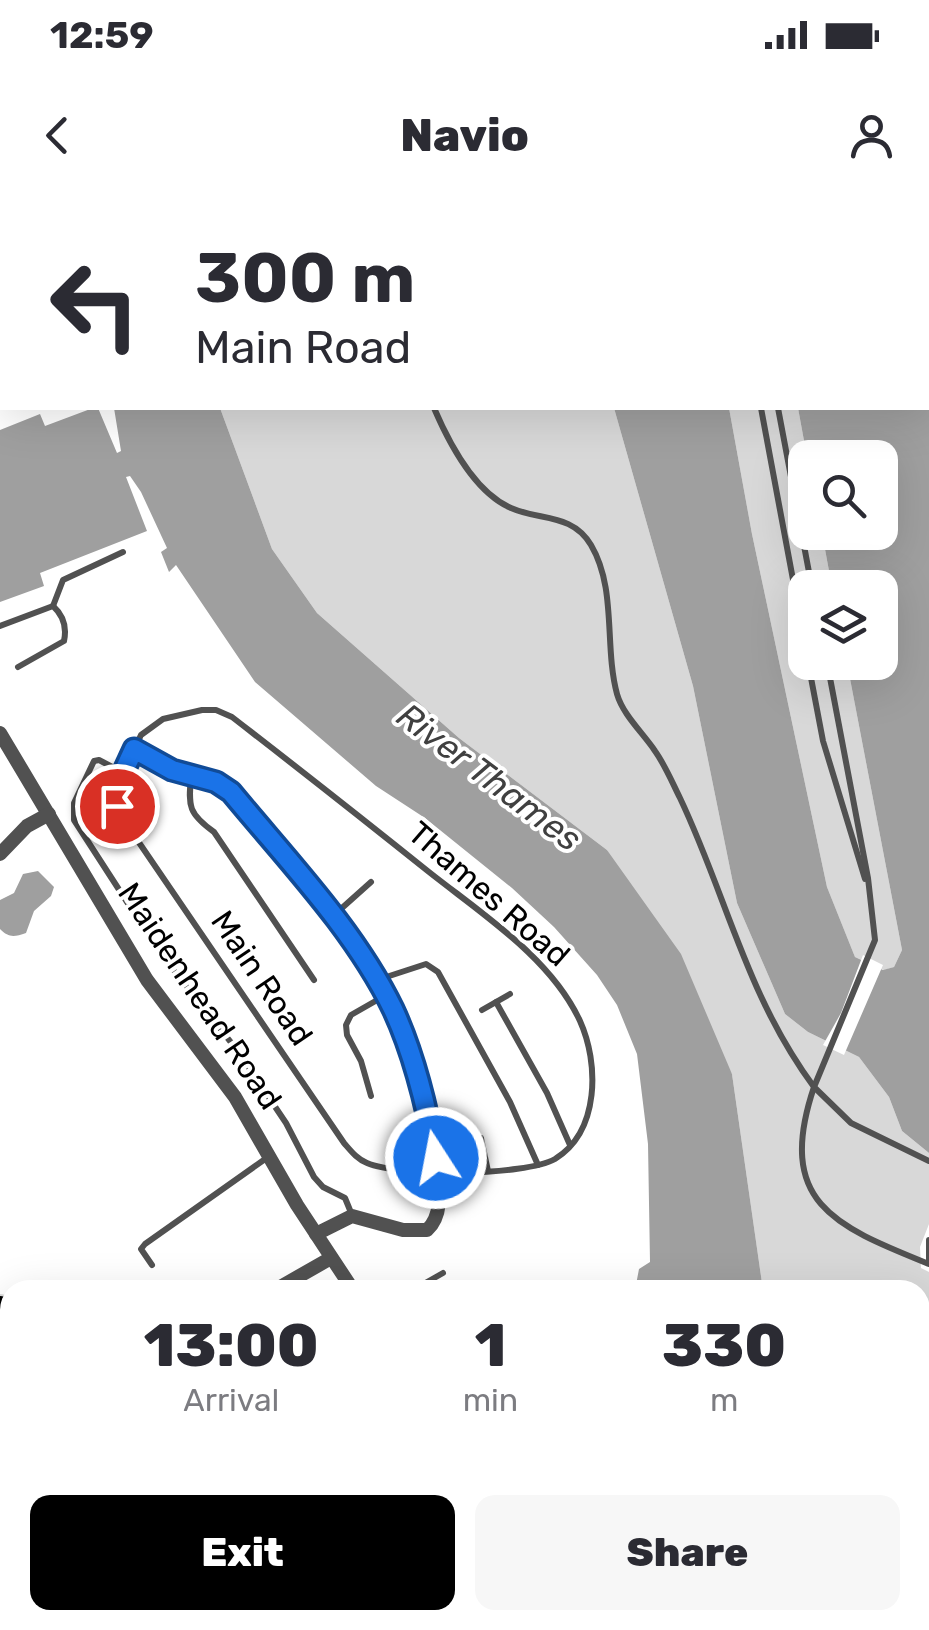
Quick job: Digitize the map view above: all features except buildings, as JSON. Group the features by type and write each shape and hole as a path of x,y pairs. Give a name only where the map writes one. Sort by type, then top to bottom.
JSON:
{"street":[{"name":"Maidenhead Road","path":"0,733 146,980 223,1079 347,1280"},
{"path":"0,854 26,826 49,814"},
{"path":"316,1234 352,1216 402,1230 427,1230 438,1212 438,1172"},
{"path":"293,1280 332,1258"}],"lane":[{"path":"435,410 459,457 507,507 554,517 576,527 589,541 600,563 617,694 682,801 757,990 783,1040 814,1087 851,1123 929,1162"},
{"path":"761,410 791,570"},
{"path":"778,410 809,570"},
{"path":"53,606 62,580 123,552"},
{"path":"0,626 53,606"},
{"path":"18,667 64,641 67,628 53,606"},
{"path":"811,680 823,741 870,895"},
{"path":"830,680 876,940 814,1087 806,1111 800,1157 807,1182 828,1212 849,1230 929,1264 929,1240"},
{"name":"Thames Road","path":"134,749 145,731 163,720 202,710 228,714 527,954 567,998 590,1049 594,1072 591,1093 583,1124 570,1146"},
{"path":"352,1216 345,1198 322,1187 314,1177 286,1123 237,1050 160,954 74,820 74,804 94,761 122,772 134,749 172,770 216,782 231,792 333,916 386,995 417,1075 438,1172 538,1165 570,1146 546,1092 496,1002"},
{"name":"Main Road","path":"122,772 116,800 125,822 344,1144 368,1164 438,1172"},
{"path":"191,776 192,812 214,832 314,980"},
{"path":"333,916 370,882"},
{"path":"377,980 421,965 430,965 438,972 510,1102 538,1165"},
{"path":"482,1010 510,994"},
{"path":"371,1096 361,1061 345,1030 351,1015 386,995"},
{"path":"481,1138 488,1171"},
{"path":"152,1266 142,1249 145,1244 269,1156"},
{"path":"431,1280 443,1273"}],"shaded area":[{"path":"221,410 615,410 693,686 737,903 785,1014 808,1032 859,1057 889,1097 902,1131 929,1153 929,1224 920,1247 921,1268 929,1272 929,1280 762,1280 732,1074 607,850 459,738 317,613 272,549"},
{"path":"729,410 798,410 804,440 788,440 788,550 825,550 829,570 788,570 788,680 850,680 902,950 894,967 884,970 855,957 827,887"}],"water":[{"name":"River Thames","path":"88,410 99,410 117,453 121,451 114,410 221,410 272,549 317,613 459,738 607,850 681,954 732,1074 762,1280 637,1280 639,1269 650,1262 648,1144 637,1054 617,1005 597,975 554,927 512,888 425,818 376,786 255,682 176,565 169,572 161,552 167,548 130,476 126,477 147,531 40,573 44,586 0,602 0,430 40,414 45,426"},
{"path":"615,410 729,410 827,887 855,957 883,970 894,967 902,950 850,680 898,680 898,570 829,570 825,550 898,550 898,440 804,440 798,410 929,410 929,1153 902,1131 889,1097 859,1057 808,1032 785,1014 737,903 693,686"},
{"path":"38,871 54,887 51,896 34,911 26,933 6,934 0,929 0,900 14,893 23,874"}],"pier":[{"path":"863,955 883,965 844,1055 823,1045 841,1013"}],"route":[{"path":"117,806 117,786 134,749 172,770 216,782 231,792 326,908 386,995 417,1075 436,1158"}]}
